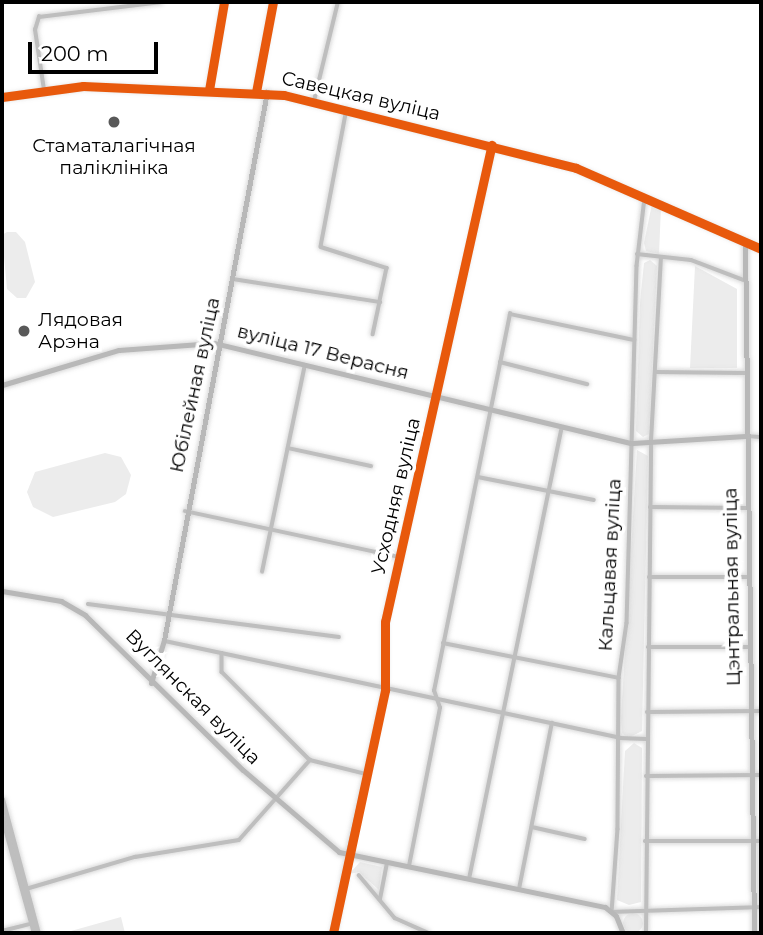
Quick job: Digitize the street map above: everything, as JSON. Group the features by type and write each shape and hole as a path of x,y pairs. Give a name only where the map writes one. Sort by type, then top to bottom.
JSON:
{"main road":[{"path":"2,799 24,890"},
{"path":"2,817 36,933"}],"street":[{"path":"44,90 34,30 39,17 161,2"},
{"path":"209,90 224,2"},
{"path":"256,92 273,2"},
{"path":"314,101 338,2"},
{"name":"Савецкая вуліца","path":"2,97 83,86 267,92 314,101 576,168 761,249"},
{"name":"Юбілейная вуліца","path":"151,683 164,640 186,511 233,279 267,92"},
{"path":"347,109 321,247 384,265 373,334"},
{"name":"Усходняя вуліца","path":"348,855 385,690 383,639 492,145"},
{"name":"Кальцавая вуліца","path":"612,912 620,738 619,678 627,623 637,254 646,197"},
{"name":"Цэнтральная вуліца","path":"745,241 748,646 754,933"},
{"path":"637,254 691,260 744,281"},
{"path":"646,933 651,441 661,258"},
{"path":"233,279 380,302"},
{"path":"409,867 440,708 433,691 510,314 634,340"},
{"name":"вуліца 17 Верасня","path":"2,385 120,350 219,344 631,443 761,436"},
{"path":"500,362 587,384"},
{"path":"262,572 305,365"},
{"path":"654,372 746,373"},
{"path":"469,879 562,427"},
{"path":"288,448 371,466"},
{"path":"478,477 594,500"},
{"path":"650,507 747,508"},
{"path":"186,511 400,557"},
{"path":"649,577 748,577"},
{"name":"Вуглянская вуліца","path":"2,591 69,604 110,637 151,683 277,799 348,855"},
{"path":"88,604 339,637"},
{"path":"164,640 385,690 620,738 646,740"},
{"path":"443,643 619,678"},
{"path":"648,648 748,646"},
{"path":"222,653 222,672 310,760 366,774"},
{"path":"647,712 761,711"},
{"path":"519,889 552,723"},
{"path":"24,890 135,857 239,840 310,760"},
{"path":"646,776 761,775"},
{"path":"532,827 585,839"},
{"path":"645,841 761,841"},
{"path":"333,933 348,855 598,905 612,912 761,907"},
{"path":"380,900 387,863"},
{"path":"359,875 395,918 428,933"},
{"path":"612,912 623,933"},
{"path":"2,931 33,923"}],"shaded area":[{"path":"652,204 661,207 659,254 646,251 644,243"},
{"path":"16,232 25,242 35,282 26,298 17,298 7,289 2,235"},
{"path":"650,260 657,266 649,434 643,437 636,431 640,303 644,263"},
{"path":"695,266 737,289 737,368 690,368"},
{"path":"637,450 648,456 642,731 628,738 622,733 621,718"},
{"path":"105,453 121,457 131,475 126,494 115,502 53,517 33,507 27,492 35,472"},
{"path":"634,743 642,748 641,902 629,905 617,900 625,751"},
{"path":"761,842 761,903 757,900 757,845"},
{"path":"360,862 382,867 379,890 359,872 349,874"},
{"path":"633,913 640,916 643,923 640,930 633,933 626,930 623,923 626,916"},
{"path":"121,917 125,933 61,933 71,931"}],"cycle path":[{"path":"209,90 224,2"},
{"path":"256,92 273,2"},
{"path":"2,97 83,86 284,95 576,168 761,249"},
{"path":"333,933 385,690 385,622 492,145"}],"place":[{"name":"Стаматалагічная паліклініка","path":"114,122"},
{"name":"Лядовая Арэна","path":"24,331"}]}
